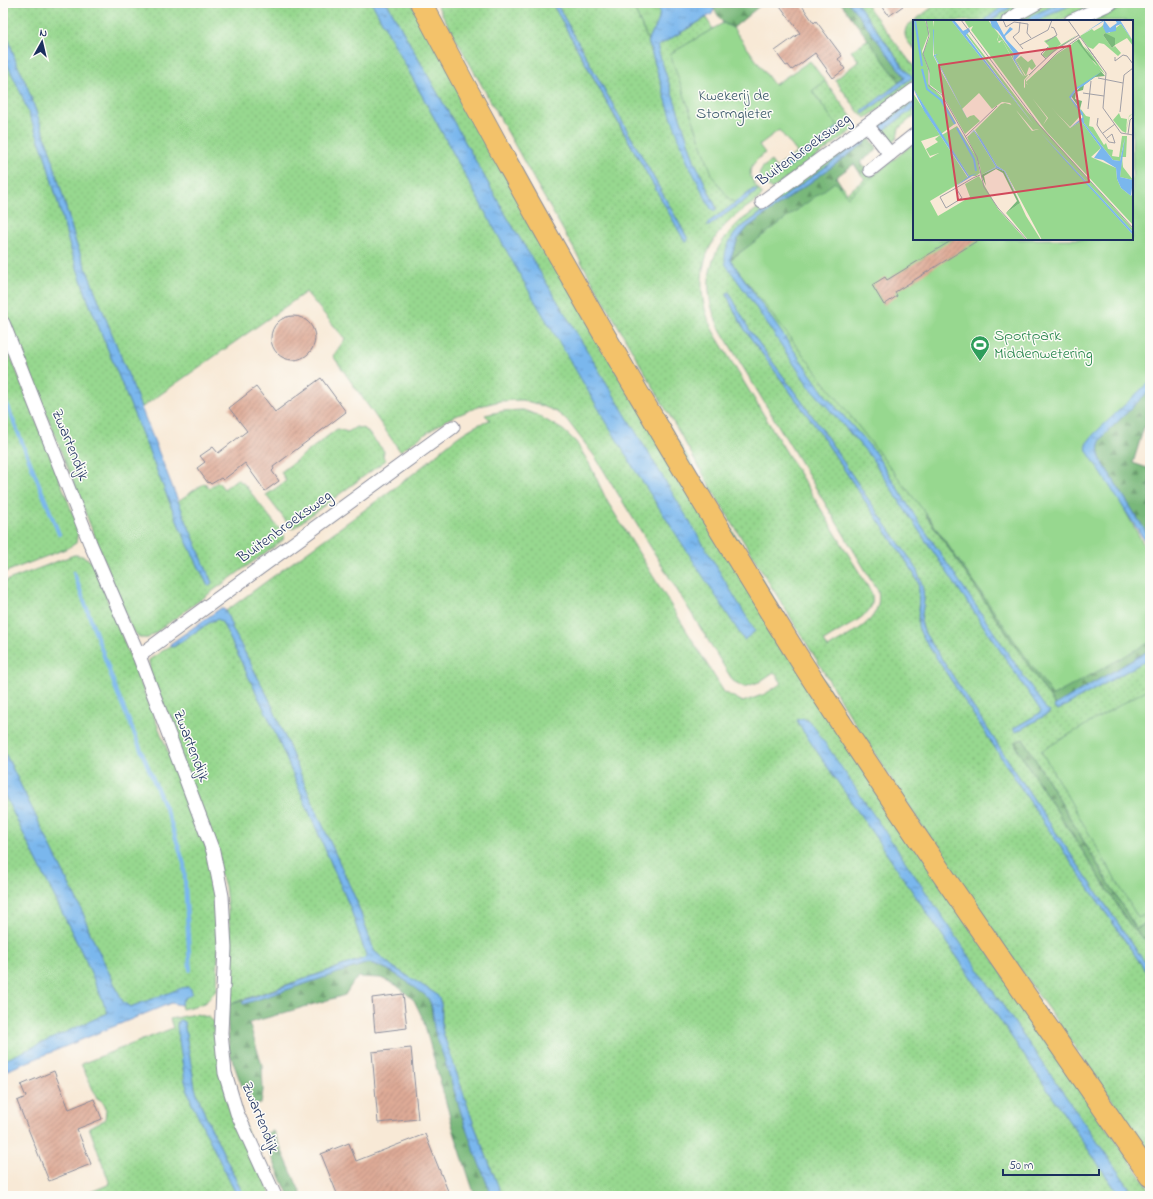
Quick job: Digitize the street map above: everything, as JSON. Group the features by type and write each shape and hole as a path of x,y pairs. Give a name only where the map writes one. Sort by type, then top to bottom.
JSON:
{"highway":[{"path":"421,3 489,130 599,326 696,490 793,649 889,796 1150,1176"},
{"path":"431,3 496,127 605,321 702,485 792,630 896,792 1150,1163"}],"street":[{"path":"1010,20 1037,3"},
{"path":"1073,20 1111,3"},
{"name":"Buitenbroeksweg","path":"762,202 913,91"},
{"name":"Buitenbroeksweg","path":"867,125 890,154"},
{"path":"870,170 913,136"},
{"name":"Zwartendijk","path":"3,323 90,543 139,656 213,851 222,896 225,948 221,1033 225,1073 237,1113 275,1196"},
{"name":"Buitenbroeksweg","path":"139,656 453,427"}],"green space":[{"path":"3,3 372,3 484,210 633,467 755,632 507,217 387,3 411,3 1022,1006 1150,1189 1150,1196 1135,1196 1016,1025 808,720 799,725 1120,1196 502,1196 473,1122 443,1033 442,1008 439,998 436,994 393,967 374,951 356,900 310,797 269,699 233,630 226,611 364,511 409,477 447,445 467,431 490,420 485,415 503,411 523,410 537,415 563,430 576,442 590,465 607,501 724,692 743,702 765,694 782,683 774,672 759,682 744,687 733,681 596,458 567,420 555,411 537,404 522,400 500,401 480,406 446,420 400,451 333,356 345,339 306,292 141,408 76,243 50,151 27,86 16,62 3,22"},
{"path":"436,3 552,3 622,130 687,241 688,239 556,3 632,3 648,41 670,113 717,209 694,160 658,50 658,46 706,18 713,29 671,54 730,200 736,203 709,222 709,226 758,189 762,194 761,197 734,217 722,229 713,242 703,270 703,301 713,331 871,592 871,606 866,614 824,641 828,648 855,632 870,619 876,611 878,591 720,329 710,300 709,285 710,272 714,258 728,234 739,222 861,133 865,132 869,138 866,141 863,140 739,229 735,233 727,265 808,385 871,457 905,510 1041,711 1014,728 1016,732 1048,714 1049,711 1046,710 913,513 874,451 825,395 730,260 841,185 847,193 865,179 860,173 866,169 871,176 886,166 913,205 913,240 926,515 1055,705 1055,708 1058,710 1150,658 1150,921 1136,929 1023,739 1015,742 1017,749 1130,925 1145,940 1150,941 1150,970 1044,815 924,632 921,621 924,600 923,590 915,566 821,428 750,331 738,311 730,293 727,293 727,295 735,313 747,333 818,430 911,568 918,582 920,600 918,621 921,634 1040,817 1150,977 1150,1154 973,902 844,706 718,500 532,176"},
{"path":"632,3 659,3 660,12 658,21 648,41"},
{"path":"710,3 763,3 733,28 723,23"},
{"path":"841,3 849,3 905,77 904,79 900,82"},
{"path":"857,3 865,3 913,66 913,87 866,118 860,114 835,80 859,61 851,51 868,39 900,82 862,111 863,114 912,78"},
{"path":"938,3 1007,3 985,20 915,20"},
{"path":"1017,3 1029,3 1004,20 992,20"},
{"path":"1047,3 1060,3 1031,16 1026,20 1017,20"},
{"path":"1075,3 1100,3 1061,20 1038,20"},
{"path":"1121,3 1140,3 1102,20 1084,20"},
{"name":"Sportpark Middenwetering","path":"1133,3 1150,3 1150,386 1089,445 1150,556 1150,642 1053,696 927,515 730,260 835,182 848,197 913,144 913,240 1133,240 1133,20 1095,20"},
{"path":"913,22 913,48 905,36 907,26"},
{"name":"Kwekerij de Stormgieter","path":"723,23 733,28 774,85 810,61 825,81 812,91 838,127 800,156 779,130 759,145 765,153 752,166 750,174 758,189 753,189 736,203 730,200 713,177 670,54"},
{"path":"3,55 20,90 45,156 70,247 88,300 180,528 208,586 212,583 178,501 205,483 209,488 218,482 224,489 237,479 244,484 284,535 283,540 148,638 136,635 131,628 3,304"},
{"path":"825,81 853,119 853,130 772,189 766,186 759,175 762,168 771,161 776,168 797,153 800,156 768,180 769,182 847,125 845,122 838,127 812,91"},
{"path":"913,95 913,103 881,126 883,131 913,109 913,117 899,128 897,138 893,142 888,142 877,133 876,124"},
{"path":"869,138 877,147 876,151 860,162 866,169 860,173 854,164 836,177 841,185 730,259 738,239 748,227 865,143"},
{"path":"3,337 77,524 78,531 76,543 68,548 3,573"},
{"path":"1150,390 1150,418 1148,427 1144,427 1133,463 1150,469 1150,538 1102,462 1098,448 1104,435"},
{"path":"356,427 365,429 384,451 383,457 386,460 292,529 266,495 286,481 281,472 337,429 348,432"},
{"path":"926,507 1150,630 1150,650 1055,705 926,515"},
{"path":"74,555 85,557 93,564 211,859 219,920 217,989 207,1001 202,1004 182,1009 181,1005 188,987 130,1007 123,1002 90,933 83,913 3,749 3,582"},
{"path":"218,619 222,622 270,721 350,907 366,955 365,958 227,1005 233,978 225,886 150,679 149,660 170,646 174,647 212,621"},
{"path":"1146,690 1150,697 1150,911 1138,918 1041,751"},
{"path":"1023,739 1136,929 1150,921 1150,941 1142,938 1130,925 1028,766 1015,742"},
{"path":"3,792 86,961 108,1013 3,1062"},
{"path":"368,963 392,972 429,997 435,1032 465,1126 492,1196 475,1196 455,1135 423,1019 414,1000 396,985 381,978 359,977 353,982 345,995 249,1023 262,1065 263,1090 261,1104 254,1105 243,1089 229,1051 227,1005 245,1000 242,1003"},
{"path":"196,1014 208,1017 217,1024 219,1057 271,1196 244,1196 205,1115 195,1088 184,1022 180,1020 177,1023 177,1026 185,1080 192,1104 237,1196 81,1196 110,1184 89,1127 105,1120 106,1109 102,1101 97,1098 81,1064 173,1028 170,1019"},
{"path":"273,1131 302,1196 289,1196 262,1135"}],"water":[{"path":"372,3 387,3 507,217 755,631 744,640 633,467 529,291"},
{"path":"552,3 556,3 688,239 687,242 685,242"},
{"path":"659,3 710,3 714,9 712,14 658,46 658,50 694,160 716,207 716,211 711,209 687,161 670,113 648,41 658,21 660,12"},
{"path":"849,3 857,3 907,72 913,77 863,114 862,111 905,77"},
{"path":"1007,3 1017,3 992,20 985,20"},
{"path":"1060,3 1075,3 1038,20 1026,20 1031,16"},
{"path":"3,22 16,62 27,86 50,151 76,243 212,583 208,586 180,528 88,300 70,247 45,156 20,91 4,57"},
{"path":"913,103 913,109 883,131 880,130 881,126"},
{"path":"845,122 847,125 769,182 767,181"},
{"path":"863,140 866,141 865,143 748,227 738,239 730,259 825,395 874,451 913,513 1046,709 1050,711 1016,732 1014,731 1014,728 1041,711 905,510 871,457 808,385 726,265 726,251 739,229"},
{"path":"754,189 757,190 755,193 707,226 709,222"},
{"path":"729,292 750,331 821,428 915,566 923,590 924,600 921,621 924,632 1044,815 1150,970 1150,977 1040,817 921,634 918,626 918,582 911,568 818,430 747,333 735,313 727,295"},
{"path":"1150,381 1150,390 1104,435 1098,448 1102,462 1150,538 1150,549 1087,451 1086,444 1094,434"},
{"path":"221,608 225,610 233,630 269,699 310,797 356,900 374,951 393,967 436,994 439,998 442,1008 443,1033 473,1122 502,1196 492,1196 471,1143 435,1030 431,1003 425,995 383,967 368,963 244,1004 242,1003 245,1000 365,958 366,955 350,907 270,721 222,622 218,619 212,621 173,647 170,646 170,644"},
{"path":"1150,650 1150,658 1058,710 1054,708 1055,705"},
{"path":"803,718 812,724 1016,1025 1135,1196 1120,1196 799,725 797,720"},
{"path":"3,749 83,913 90,933 123,1002 130,1007 188,987 191,989 192,993 183,1000 181,1005 171,1003 3,1072 3,1062 7,1059 108,1013 86,961 3,792"},
{"path":"180,1020 184,1022 195,1088 205,1115 244,1196 237,1196 192,1104 185,1081 177,1026 178,1021"}],"building":[{"path":"778,3 800,3 814,23 816,21 842,56 838,59 845,69 833,78 815,53 792,70 788,65 786,66 775,51 800,33"},
{"path":"880,3 907,3 889,16"},
{"path":"952,240 978,240 895,292 897,296 884,305 872,285 885,277 887,280"},
{"path":"297,316 309,322 314,330 314,346 309,354 301,359 289,360 277,354 272,346 271,334 277,322 285,317"},
{"path":"321,378 346,412 273,467 274,469 272,471 279,481 265,491 245,463 223,480 221,478 211,484 209,482 208,483 197,468 205,462 200,456 213,447 218,453 247,431 229,408 256,387 275,412"},
{"path":"403,994 407,1028 375,1032 372,998"},
{"path":"411,1048 418,1119 378,1123 372,1052"},
{"path":"54,1071 69,1109 94,1099 102,1119 77,1129 91,1164 49,1181 17,1101 26,1097 21,1085"},
{"path":"425,1134 450,1196 338,1196 321,1154 349,1143 356,1161"}],"waterway":[{"path":"3,395 59,534"},
{"path":"74,573 117,692 170,820 184,864 190,970"}],"place":[{"name":"Sportpark Middenwetering","path":"980,362"}]}
